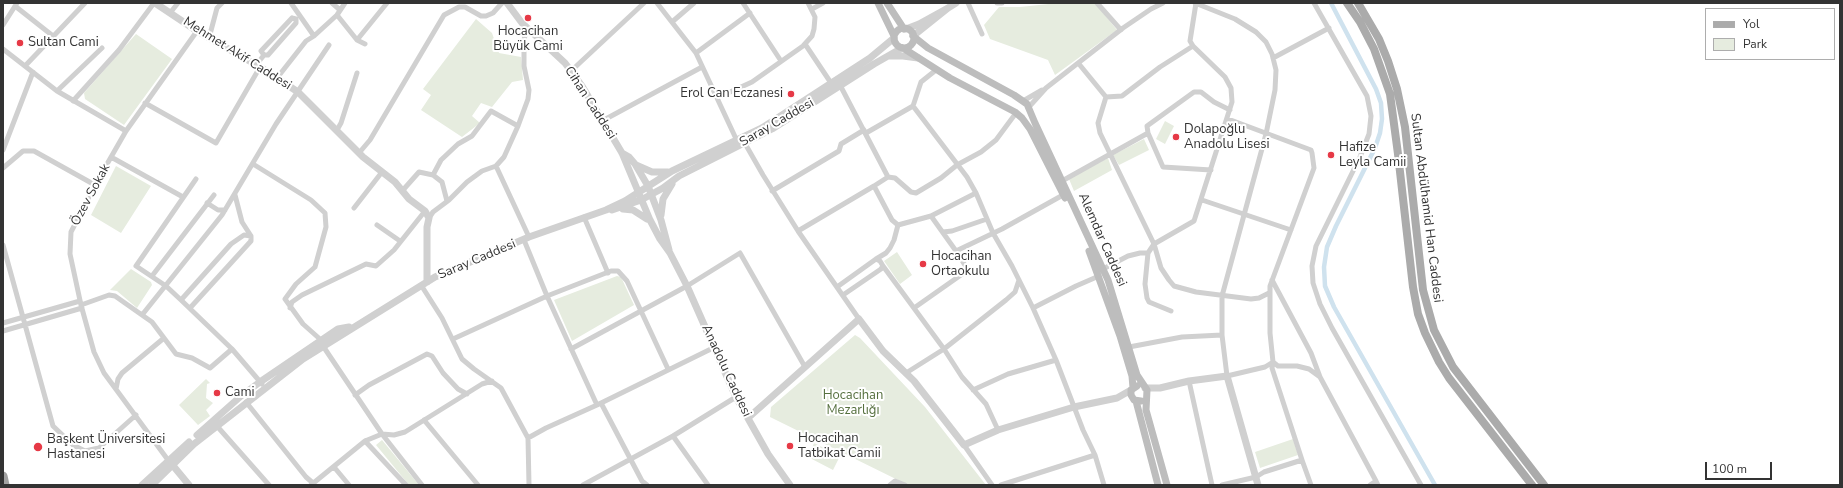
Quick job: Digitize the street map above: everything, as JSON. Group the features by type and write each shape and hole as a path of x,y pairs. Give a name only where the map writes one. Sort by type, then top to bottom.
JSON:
{"highway":[{"path":"3,476 6,485"}],"main road":[{"path":"878,3 897,46 902,48 912,45 913,36"},
{"path":"887,3 905,29"},
{"name":"Sultan Abdülhamid Han Caddesi","path":"1346,3 1372,44 1383,70 1390,94 1413,287 1418,314 1425,333 1439,362 1450,378 1532,485"},
{"name":"Sultan Abdülhamid Han Caddesi","path":"1358,3 1379,39 1398,89 1405,127 1422,283 1434,330 1453,367 1544,485"},
{"path":"894,37 899,30 905,29 911,31 913,36 928,48 1023,101 1026,103 1028,108 1025,114 1016,113 1014,105 1018,101 1023,101"},
{"name":"Alemdar Caddesi","path":"902,48 970,90 1016,113 1030,129 1092,256 1120,336 1132,376 1132,389"},
{"name":"Alemdar Caddesi","path":"1028,108 1103,269 1138,375 1144,387"},
{"path":"1158,485 1135,401 1131,395 1132,389 1138,385 1144,387 1146,410 1167,485"},
{"path":"1135,401 1141,401 1146,397"}],"street":[{"path":"25,66 85,3"},
{"path":"73,101 119,50 154,3"},
{"name":"Mehmet Akif Caddesi","path":"154,3 197,31 258,66 298,92 359,153 395,182 409,199 425,211"},
{"path":"170,13 178,3"},
{"path":"209,38 217,8 222,3"},
{"path":"291,3 298,17 314,36"},
{"path":"332,3 357,40 365,44"},
{"path":"277,78 306,41 314,36 338,12 344,3"},
{"path":"357,40 387,3"},
{"path":"359,153 370,140 444,15 459,7 465,7 481,16 486,16 493,13 502,3"},
{"name":"Cihan Caddesi","path":"507,3 528,28 565,63 582,86 622,153 641,200"},
{"path":"571,71 644,3"},
{"path":"656,3 696,53 740,142 837,288 883,352 914,381 992,485"},
{"path":"672,22 694,3"},
{"path":"743,3 781,61"},
{"path":"717,98 752,82 805,44 812,36 815,17 808,3"},
{"path":"812,9 823,3"},
{"path":"968,3 982,34"},
{"path":"997,3 1002,3"},
{"path":"1097,3 1121,30"},
{"path":"1023,101 1046,88 1079,64 1121,30 1151,9 1163,3"},
{"path":"1171,311 1149,302 1147,298 1145,284 1148,253 1154,244 1194,221 1228,120 1232,95 1230,83 1217,68 1193,46 1190,41 1196,3 1210,5 1256,32 1266,42 1273,58 1276,70 1275,90 1266,134 1222,296 1222,335 1227,376 1258,485"},
{"path":"1314,3 1367,96 1371,116 1369,134 1360,157 1316,246 1312,266 1313,283 1320,304 1332,328 1421,485"},
{"path":"3,26 16,5 53,36"},
{"path":"905,29 919,24 951,5"},
{"path":"913,36 951,5"},
{"path":"696,53 750,13"},
{"path":"145,103 216,143 264,55 268,55 296,23 298,17"},
{"path":"528,28 524,39 524,66 529,90 528,99 518,126 504,157 496,166 482,171 432,212 427,227 424,284 462,359 474,370 501,388 528,438 529,485"},
{"path":"1273,58 1329,28"},
{"name":"Özev Sokak","path":"170,462 104,374 94,352 81,305 70,254 71,232 95,185 126,131 197,31"},
{"name":"Saray Caddesi","path":"606,210 616,209 652,195 678,176 740,142 776,119 884,48 894,37"},
{"path":"805,44 831,83"},
{"path":"142,315 214,227 226,210 276,124 329,45"},
{"path":"1106,97 1122,96 1160,67 1193,46"},
{"path":"57,91 102,48"},
{"name":"Saray Caddesi","path":"152,485 170,462 241,396 263,385 322,343 338,329 355,326 424,284 527,239 606,210 672,171 772,129 886,56 902,48"},
{"path":"3,49 57,91 126,131"},
{"path":"886,56 903,56 918,59"},
{"path":"1079,64 1106,97"},
{"path":"602,121 702,67"},
{"path":"772,191 839,151 841,144 913,106 921,82 936,70"},
{"path":"3,150 33,72"},
{"path":"337,130 357,73"},
{"path":"840,85 888,177"},
{"path":"1028,108 1046,88"},
{"path":"1211,170 1163,167 1148,133 1147,126 1194,92 1201,92 1230,110"},
{"path":"1106,97 1098,123 1100,133 1154,244 1162,268 1174,286 1196,292 1251,299 1259,298 1269,292"},
{"path":"913,106 957,165 968,177 993,232 1034,308 1095,455 1104,485"},
{"path":"433,175 446,156 458,144 472,136 491,112 518,126"},
{"path":"798,231 888,177 895,178 911,192 916,194 996,140 1016,113"},
{"path":"1228,120 1311,150 1312,153 1314,168 1272,280 1269,292 1270,334 1273,362 1272,368 1311,485"},
{"path":"1062,181 1148,133"},
{"path":"3,168 23,151 34,151 95,185"},
{"name":"Cihan Caddesi","path":"622,153 629,157 635,164 652,195"},
{"path":"111,157 183,197"},
{"path":"253,164 311,200 325,213 326,227 316,267 296,284 285,299 302,324 322,343 382,434 422,485"},
{"path":"635,164 652,172 672,171"},
{"path":"496,166 527,239 547,296 571,348 599,404 631,458 642,483 647,485"},
{"path":"354,208 382,172"},
{"path":"403,190 419,172 433,175 442,182 447,201"},
{"path":"661,220 660,211 663,199 670,186 678,176"},
{"path":"196,179 136,266 166,286 190,308 232,349 263,385"},
{"path":"874,186 892,220 898,225"},
{"path":"898,225 932,216 976,193"},
{"path":"152,276 214,195"},
{"path":"190,308 251,241 251,236 242,222 235,195"},
{"name":"Anadolu Caddesi","path":"652,195 670,253"},
{"path":"956,251 1002,229 1063,195"},
{"name":"Anadolu Caddesi","path":"641,200 660,239 670,253 687,286 713,348 736,397 768,454 787,484"},
{"path":"1202,200 1291,230"},
{"path":"207,203 218,210 226,210"},
{"path":"616,209 633,210 650,220"},
{"path":"290,308 295,300 302,295 338,277 366,264 376,266 394,250 425,211 429,218"},
{"path":"914,308 968,270 932,216"},
{"path":"584,217 608,272"},
{"path":"943,232 952,231 987,219"},
{"path":"376,225 400,241"},
{"path":"837,288 886,253 894,240 898,225"},
{"path":"181,300 231,244 244,235 251,236"},
{"path":"3,245 53,426 73,445 85,451 99,448 136,415"},
{"path":"571,348 687,286 740,253 805,366"},
{"path":"1103,269 1128,256 1148,253"},
{"path":"876,259 880,261 944,349 962,377 986,404 998,430"},
{"path":"843,295 883,266"},
{"path":"453,339 547,296 608,272 618,271 627,281 668,369"},
{"path":"1034,308 1099,276"},
{"path":"906,373 944,349 1011,296 1015,292 1019,280"},
{"path":"1272,280 1310,353 1320,377 1377,483 1370,485"},
{"path":"3,331 26,325 109,296 115,296 152,322 176,354 192,358 210,368 232,349"},
{"path":"3,324 24,317 81,305"},
{"path":"748,418 859,319"},
{"path":"1129,347 1182,337 1222,335"},
{"path":"116,389 118,379 122,373 164,338"},
{"path":"528,438 713,348"},
{"path":"355,395 369,385 426,354 432,356 443,373 458,390 467,394"},
{"path":"973,390 1008,374 1056,360"},
{"path":"1273,362 1278,366 1297,366 1309,369 1320,377"},
{"path":"1144,387 1160,388 1189,381 1227,376 1265,367 1273,362"},
{"path":"246,402 312,484 365,441 382,434 394,435 404,432 482,384 492,381"},
{"path":"1189,381 1212,485"},
{"name":"Saray Caddesi","path":"142,485 246,402 263,385"},
{"path":"1146,397 1160,388"},
{"path":"964,446 998,430 1074,407 1118,398 1132,389"},
{"path":"583,485 673,436 736,397"},
{"path":"1118,398 1135,401"},
{"path":"424,420 478,485"},
{"path":"216,425 269,485"},
{"path":"673,436 708,485"},
{"path":"365,441 406,485"},
{"path":"1001,485 1095,455"},
{"path":"1222,485 1256,477 1302,460"},
{"path":"170,462 189,485"},
{"path":"334,466 349,485"},
{"path":"890,485 895,481 905,485"}],"green space":[{"path":"1058,3 1095,3 1117,30 1055,75 1048,60 990,39 984,25 999,7 1020,7"},
{"path":"476,19 492,33 499,53 521,57 523,80 512,82 492,107 481,103 472,116 480,123 462,137 421,110 431,95 423,89"},
{"path":"136,34 172,59 124,125 85,99 84,93"},
{"path":"1165,121 1174,126 1165,144 1156,139"},
{"path":"1144,139 1149,150 1119,165 1113,155"},
{"path":"1108,158 1112,170 1074,191 1069,179"},
{"path":"116,166 151,186 121,233 91,215"},
{"path":"897,252 912,275 900,284 884,261"},
{"path":"131,269 151,282 152,285 137,308 117,291 110,290"},
{"path":"617,276 621,277 634,305 572,341 554,300"},
{"name":"Hocacihan Mezarlığı","path":"855,335 860,338 925,407 986,485 908,485 770,417 771,407"},
{"path":"206,379 210,383 207,384 206,398 213,403 206,410 210,416 198,425 179,405"},
{"path":"1293,439 1298,455 1260,468 1255,452"},
{"path":"382,440 419,485 409,485 376,445"},
{"path":"814,443 840,456 833,470 808,457"}],"waterway":[{"path":"1331,3 1376,89 1381,103 1382,119 1380,133 1375,148 1327,247 1324,267 1325,286 1334,307 1435,485"}],"place":[{"name":"Hocacihan Büyük Cami","path":"528,18"},
{"name":"Sultan Cami","path":"20,43"},
{"name":"Erol Can Eczanesi","path":"791,94"},
{"name":"Dolapoğlu Anadolu Lisesi","path":"1176,137"},
{"name":"Hafize Leyla Camii","path":"1331,155"},
{"name":"Hocacihan Ortaokulu","path":"923,264"},
{"name":"Cami","path":"217,393"},
{"name":"Hocacihan Tatbikat Camii","path":"790,446"},
{"name":"Başkent Üniversitesi Hastanesi","path":"38,447"}]}
